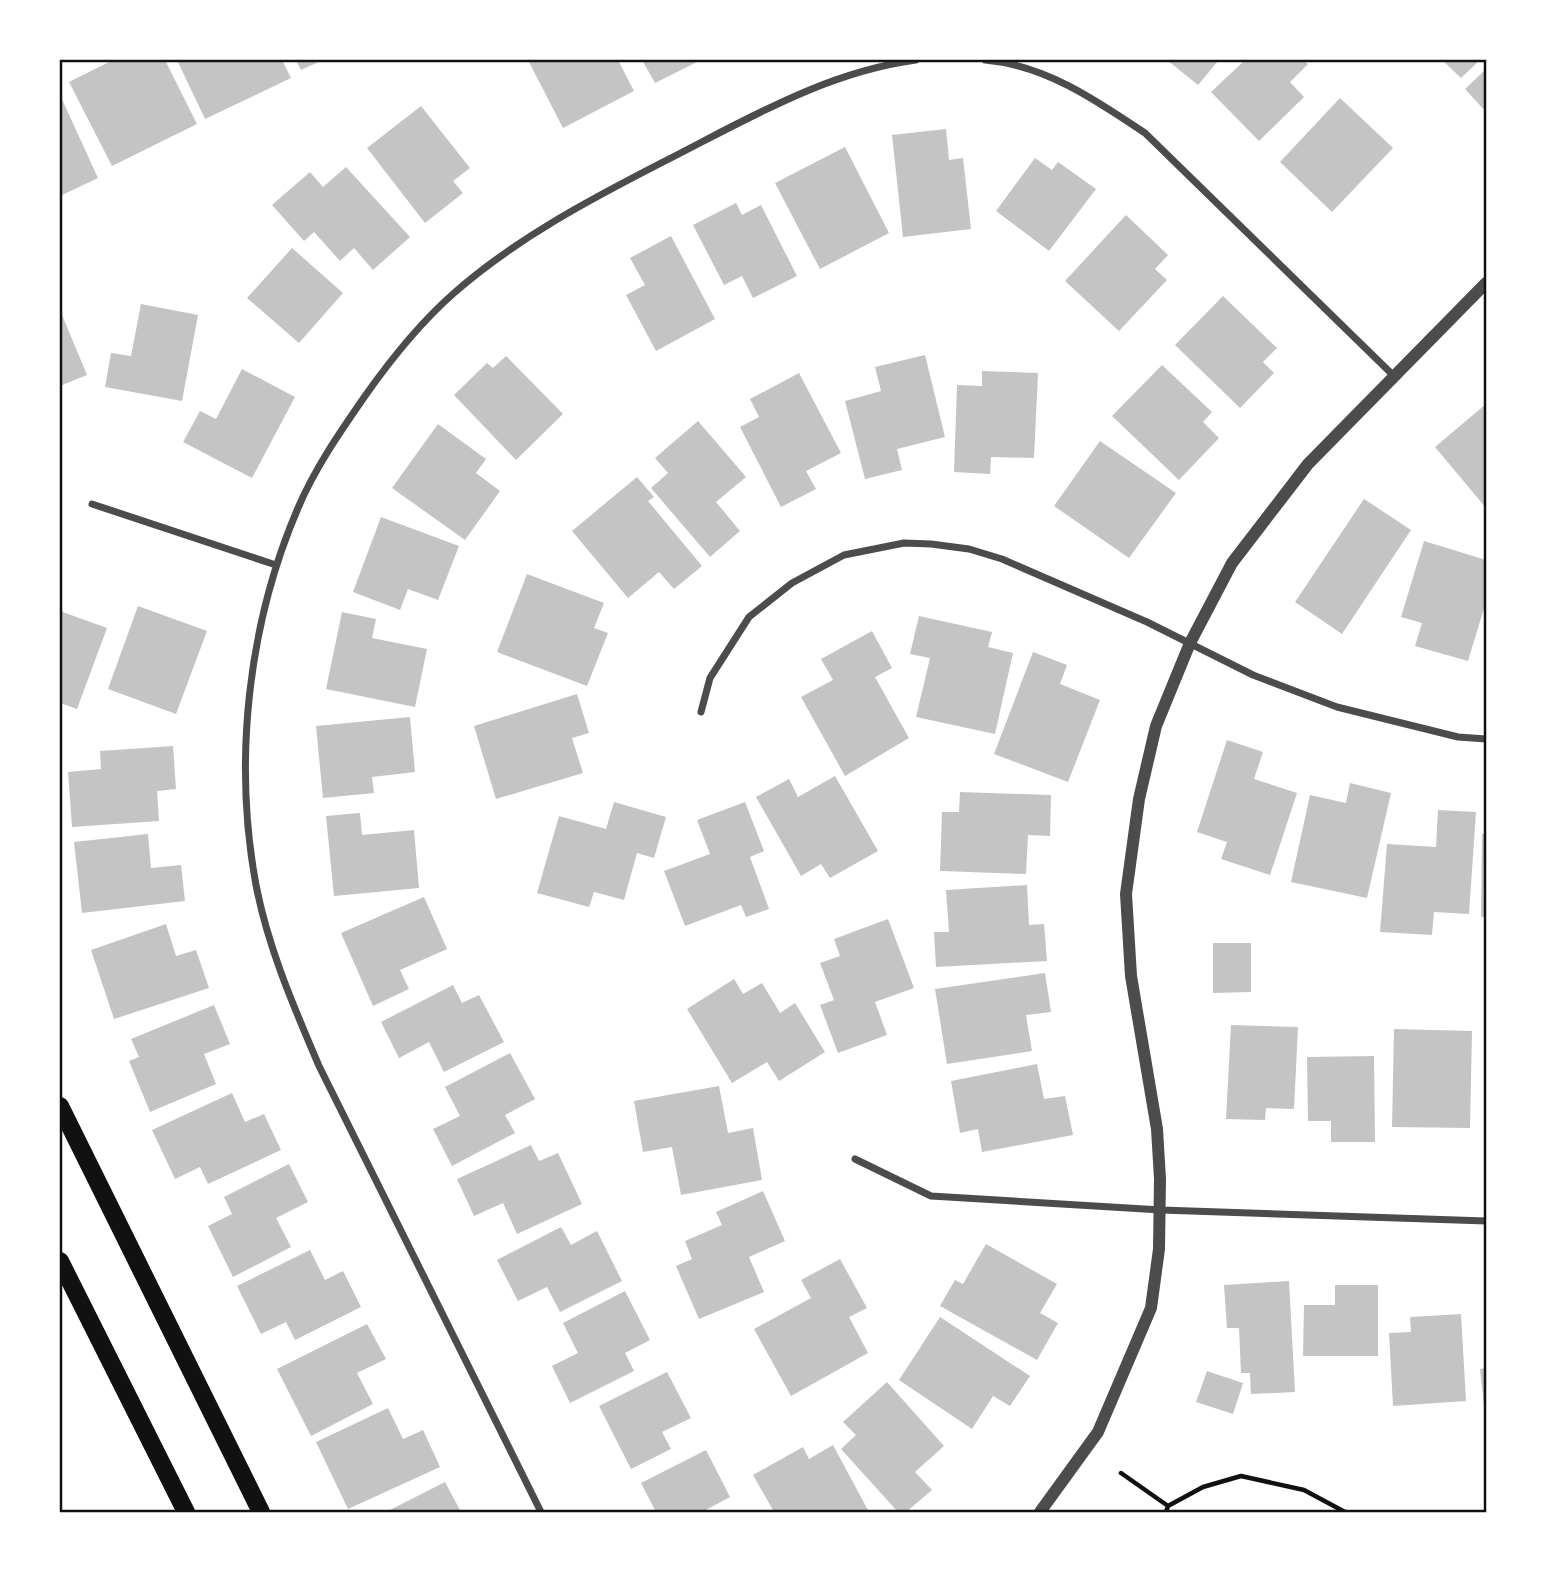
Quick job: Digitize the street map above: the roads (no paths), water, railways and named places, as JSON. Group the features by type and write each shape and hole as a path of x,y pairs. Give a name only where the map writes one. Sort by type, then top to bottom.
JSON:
{"main road":[{"path":"60,1106 261,1513"},
{"path":"60,1261 186,1513"}],"street":[{"path":"541,1513 319,1066 269,939 256,886 247,824 245,759 251,689 276,565 299,506 328,449 372,386 415,331 453,293 501,255 575,207 792,97 832,80 884,64 916,60"},
{"path":"985,60 1054,77 1104,105 1144,133 1394,376"},
{"path":"1040,1513 1098,1432 1151,1308 1160,1249 1157,1129 1131,976 1126,894 1139,799 1156,726 1190,643 1232,562 1308,464 1486,282"},
{"path":"92,504 276,565"},
{"path":"702,712 710,678 750,617 792,583 844,555 904,543 969,549 1002,559 1190,643 1253,675 1337,707 1458,737 1486,739"},
{"path":"855,1159 931,1196 1161,1210 1486,1221"}]}
